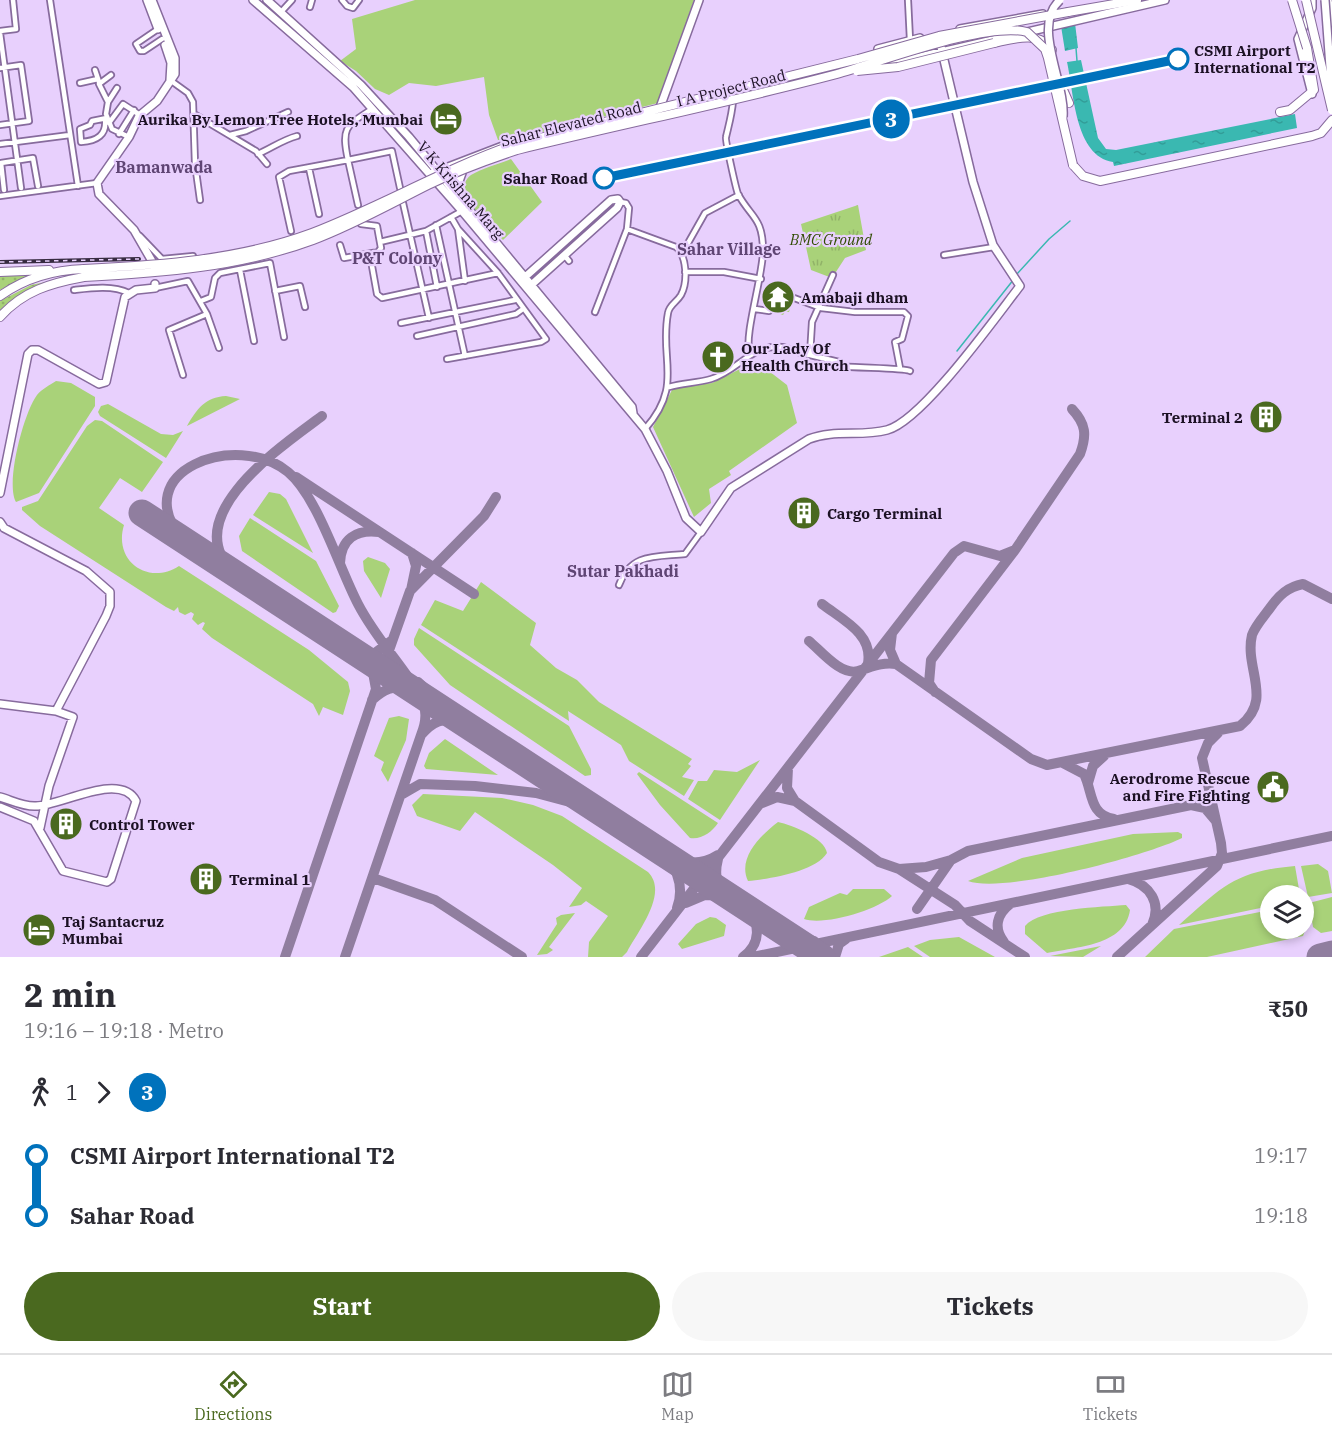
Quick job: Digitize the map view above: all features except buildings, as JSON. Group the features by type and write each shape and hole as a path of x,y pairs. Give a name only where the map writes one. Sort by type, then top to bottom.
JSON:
{"main road":[{"name":"Sahar Elevated Road","path":"0,317 10,306 31,291 84,273 229,256 311,233 361,213 476,157 516,144 858,59 939,36 1137,0"},
{"path":"1280,112 1290,110 1309,96 1314,85 1307,48 1292,0"},
{"path":"1306,0 1332,110"},
{"name":"Sahar Elevated Road","path":"84,273 163,273 229,262 288,248 363,219 429,184 478,163 517,150 836,74 937,44 990,32 1020,30 1027,32 1044,49 1063,117 1073,165 1083,176 1100,181 1312,136 1322,133 1332,120"},
{"path":"836,74 898,67 994,43 1029,37 1047,43 1054,53 1062,90 1068,103"},
{"path":"0,296 12,287 59,270"},
{"path":"0,272 59,270 84,273"}],"street":[{"path":"13,0 16,29 0,32 2,68 21,188"},
{"path":"50,0 78,186"},
{"name":"V K Krishna Marg","path":"253,0 357,87 372,109 433,173 462,211 507,264 523,279"},
{"name":"V K Krishna Marg","path":"267,0 357,87 430,164 433,173"},
{"path":"280,12 292,0"},
{"path":"310,7 312,0"},
{"path":"342,0 350,8 357,6 358,0"},
{"path":"658,119 658,107 699,0"},
{"path":"908,0 910,40"},
{"path":"1060,0 1050,15 1048,36 1064,103 1063,117"},
{"path":"433,173 529,137 778,80 910,40 1027,15 1061,12 1119,0"},
{"name":"I A Project Road","path":"441,183 462,172 518,152 942,50 1166,0"},
{"path":"1309,96 1298,39 1312,8 1312,0"},
{"path":"1326,0 1332,23"},
{"path":"1326,0 1332,94"},
{"path":"119,134 137,112 157,101 170,80 171,63 150,1"},
{"path":"619,585 632,563 646,558 684,554 731,488 809,440 823,434 886,431 900,424 952,373 1020,286 994,247 973,182 938,33"},
{"path":"160,34 144,51 140,51 136,44 160,34"},
{"path":"0,125 28,122 21,65 2,68"},
{"path":"96,70 98,81 108,102 107,120 106,129 103,135 81,142 80,129 90,125 92,121 107,120 125,104 137,112"},
{"path":"80,83 98,81 111,75"},
{"path":"170,80 188,93 194,114 195,164 200,200"},
{"path":"108,102 117,88"},
{"path":"733,101 732,123 726,138 732,160 732,175 739,195 761,227 763,254 761,279 747,335 746,346 750,353"},
{"path":"358,205 344,132 349,124 372,109"},
{"path":"137,112 129,137 97,183 99,194 162,259 193,256"},
{"path":"230,135 246,131 288,112"},
{"path":"194,114 258,154 267,164"},
{"path":"107,120 114,132 129,137"},
{"path":"0,144 70,135"},
{"path":"258,154 272,148 280,140 297,136"},
{"path":"291,231 279,177 289,171 392,151 400,188"},
{"path":"4,190 1,163 33,159 38,186"},
{"path":"430,164 448,166"},
{"path":"309,168 320,214"},
{"path":"458,197 458,184 462,172"},
{"path":"0,196 97,183"},
{"name":"V K Krishna Marg","path":"441,183 458,197 583,351 628,411 633,413 645,429 667,471 686,518 701,532"},
{"path":"645,429 654,419 669,387 667,316 672,304 683,291 683,252 705,213 739,195"},
{"path":"523,279 611,200 615,198 626,203 630,208 627,229 595,312"},
{"path":"530,287 567,259 617,208 620,202"},
{"path":"404,203 429,318"},
{"path":"380,242 426,231 462,211"},
{"path":"447,359 541,342 546,339 496,272 458,229 451,217"},
{"path":"340,245 344,258 370,255 381,248 377,226 361,224"},
{"path":"436,225 465,356"},
{"path":"458,229 465,281"},
{"path":"627,229 676,247 683,252"},
{"path":"134,230 136,238 148,251 153,263"},
{"path":"426,231 437,287"},
{"path":"944,255 994,247"},
{"path":"370,255 378,297 382,298 465,281 496,272 507,264"},
{"path":"201,301 211,297 217,275 270,263 284,337"},
{"path":"240,270 254,341"},
{"path":"684,272 696,274 716,271 761,279"},
{"path":"810,355 812,322 821,308 833,275"},
{"path":"74,290 123,290 129,293 188,281 201,301 219,348"},
{"path":"275,291 300,286 305,307"},
{"path":"755,309 771,310 778,292 821,308 855,312 904,312 908,322 902,339 895,342 900,368"},
{"path":"0,493 28,354 32,350 39,350 99,384 106,382 123,303 129,293"},
{"path":"401,323 515,300"},
{"path":"417,336 516,314 523,309"},
{"path":"183,375 170,330 207,314"},
{"path":"669,387 710,380 726,374 750,353 782,347 839,362 840,366 860,369 900,368 910,371"},
{"path":"0,522 4,528 86,572 110,592 110,606 106,616 56,711"},
{"path":"0,704 56,711 73,717 49,786 40,828"},
{"path":"0,797 33,807 113,789 134,797 136,801 111,879 107,882 63,871 40,828 26,816 0,807"}],"green space":[{"path":"415,0 694,0 658,103 511,140 498,140 489,115 484,77 436,86 409,83 389,95 375,89 356,71 340,61 356,49 352,19"},
{"path":"511,159 542,202 503,240 475,209 465,190 466,182 471,175"},
{"name":"BMC Ground","path":"858,205 866,250 845,258 832,278 811,270 801,224"},
{"path":"41,273 28,276 0,290 0,274"},
{"path":"50,281 25,293 0,312 0,301 31,285"},
{"path":"782,296 793,300 789,312 783,315 772,311 775,304 774,298 780,300"},
{"path":"756,361 787,385 797,423 729,471 731,475 709,489 711,503 694,517 653,427 673,388 712,383"},
{"path":"56,381 71,383 95,397 95,406 39,493 16,502 13,493 14,464 22,431 37,395"},
{"path":"226,396 240,399 187,426 194,414 207,401"},
{"path":"108,404 161,434 173,435 183,431 166,458 100,416 98,412 101,406"},
{"path":"95,420 102,421 163,462 142,492 120,478 99,508 124,525 122,538 128,559 145,571 156,573 179,566 309,650 348,682 350,691 343,715 323,707 319,716 313,704 212,638 202,629 205,623 198,625 192,619 194,614 191,612 185,615 179,612 178,607 174,611 166,607 40,526 22,510 22,507 38,501 87,426"},
{"path":"269,492 280,494 286,499 313,553 253,515"},
{"path":"250,518 316,561 339,606 336,612 333,613 242,551 239,536"},
{"path":"368,557 385,563 390,569 381,598 364,571 363,561"},
{"path":"481,582 536,623 530,645 556,668 577,680 599,702 692,759 688,764 691,766 682,777 694,780 684,796 629,761 621,745 568,711 569,721 421,625 435,600 463,611"},
{"path":"419,628 569,726 591,769 591,775 585,776 450,685 414,645"},
{"path":"399,716 409,719 406,740 388,782 381,770 384,762 374,756 389,718"},
{"path":"445,739 498,775 426,769 424,766 429,753"},
{"path":"760,760 720,820 688,799 698,781 707,781 714,770 737,772"},
{"path":"639,772 718,823 706,835 690,838 660,805 637,774"},
{"path":"423,794 502,798 533,805 562,816 648,872 654,881 653,901 650,912 627,952 622,957 588,957 589,942 608,916 586,901 581,905 569,907 582,888 553,865 475,812 460,831 417,816 412,805"},
{"path":"778,822 814,837 825,847 827,853 821,860 802,870 748,881 745,872 752,848"},
{"path":"1178,832 1182,834 1182,838 1164,846 1075,871 1012,882 986,884 968,881 1022,858 1133,834"},
{"path":"1318,864 1328,871 1332,893 1314,896 1314,885 1305,885 1301,866"},
{"path":"1295,866 1298,885 1260,885 1260,908 1179,925 1207,900 1231,883 1243,877 1275,868"},
{"path":"853,889 884,889 892,896 875,906 850,915 813,921 804,919 809,907 840,893 847,895"},
{"path":"1332,897 1332,931 1321,933 1314,928 1314,902"},
{"path":"1126,905 1130,910 1126,922 1119,931 1097,943 1047,953 1025,934 1025,926 1044,915"},
{"path":"1260,912 1260,939 1289,939 1207,957 1145,957 1174,929"},
{"path":"575,913 549,947 553,950 547,954 537,955 557,924 556,918"},
{"path":"710,917 726,925 724,936 682,949 678,944 696,924"},
{"path":"959,937 995,957 930,957 914,946 930,940"},
{"path":"1101,946 1083,957 1050,956"},
{"path":"908,947 923,957 879,957"}],"water":[{"path":"1075,23 1078,48 1065,51 1061,26"},
{"path":"1081,60 1098,138 1106,149 1116,150 1295,114 1297,128 1114,166 1113,162 1100,157 1091,148 1078,122 1067,62"}],"waterway":[{"path":"1076,48 1077,61"},
{"path":"1016,275 1049,239 1070,221"},
{"path":"957,351 1014,279"}],"taxiway":[{"path":"935,692 929,683 931,660 1015,550 1080,454 1084,441 1084,430 1072,409"},
{"path":"233,572 219,550 218,528 226,506 261,464 322,416"},
{"path":"183,540 169,516 168,494 177,477 195,464 217,457 242,455 266,460 288,472 309,498 365,616 420,695 425,715 421,735"},
{"path":"296,477 474,594"},
{"path":"382,670 410,591 484,516 496,497"},
{"path":"340,563 343,548 351,537 363,532 379,532"},
{"path":"641,957 954,553 964,546 1000,556 1015,550"},
{"path":"411,590 416,566 412,553"},
{"path":"892,633 890,650 896,664 1031,759 1047,765 1240,726 1250,716 1257,694 1252,660 1252,635 1273,603 1288,589 1303,584 1332,599"},
{"path":"822,604 847,622 861,636 866,644 868,663"},
{"path":"357,653 375,653 391,641"},
{"path":"809,641 832,662 852,672 881,664 896,664"},
{"path":"387,656 389,668 395,678"},
{"path":"285,957 376,689 372,667 365,658"},
{"path":"418,682 459,720"},
{"path":"372,700 388,689 408,687"},
{"path":"345,957 421,735 438,722 460,720"},
{"path":"1117,957 1217,866 1222,853 1221,843 1202,758 1208,743 1218,733"},
{"path":"1088,783 1093,766 1104,756"},
{"path":"1063,763 1084,774 1096,808 1106,817 1114,819"},
{"path":"788,768 787,788 795,801"},
{"path":"401,795 420,784 475,786 536,793 596,809"},
{"path":"762,803 777,797 795,801 879,862 899,869 955,905 970,921 1025,957"},
{"path":"917,909 951,860 968,851 1191,805 1205,808 1216,821"},
{"path":"753,957 1332,836"},
{"path":"666,855 692,862 705,861 718,855"},
{"path":"668,858 679,882 680,894 677,908"},
{"path":"718,859 717,880 729,896"},
{"path":"899,869 926,867 951,860"},
{"path":"373,878 435,900 522,957"},
{"path":"1128,879 1148,890 1152,896 1156,909 1152,925"},
{"path":"686,903 705,895 729,896"},
{"path":"1004,942 998,932 998,922 1002,912 1010,904"},
{"path":"743,957 753,946 757,933 754,920 746,908"},
{"path":"785,933 814,941"},
{"path":"835,957 839,944 846,939"}],"runway":[{"path":"142,513 822,957"},
{"path":"1320,957 1332,954"}],"railway":[{"path":"0,262 139,259"}],"metro line":[{"name":"3","path":"604,178 1178,59"}],"place":[{"name":"CSMI Airport International T2","path":"1178,59"},
{"name":"Aurika By Lemon Tree Hotels, Mumbai","path":"446,119"},
{"name":"Sahar Road","path":"604,178"},
{"name":"Amabaji dham","path":"778,297"},
{"name":"Our Lady Of Health Church","path":"718,357"},
{"name":"Terminal 2","path":"1266,417"},
{"name":"Cargo Terminal","path":"804,513"},
{"name":"Aerodrome Rescue and Fire Fighting","path":"1273,787"},
{"name":"Control Tower","path":"66,824"},
{"name":"Terminal 1","path":"206,879"},
{"name":"Taj Santacruz Mumbai","path":"39,930"}],"district":[{"name":"Bamanwada","path":"164,167"},
{"name":"Sahar Village","path":"729,249"},
{"name":"P&T Colony","path":"397,258"},
{"name":"Sutar Pakhadi","path":"623,571"}]}
